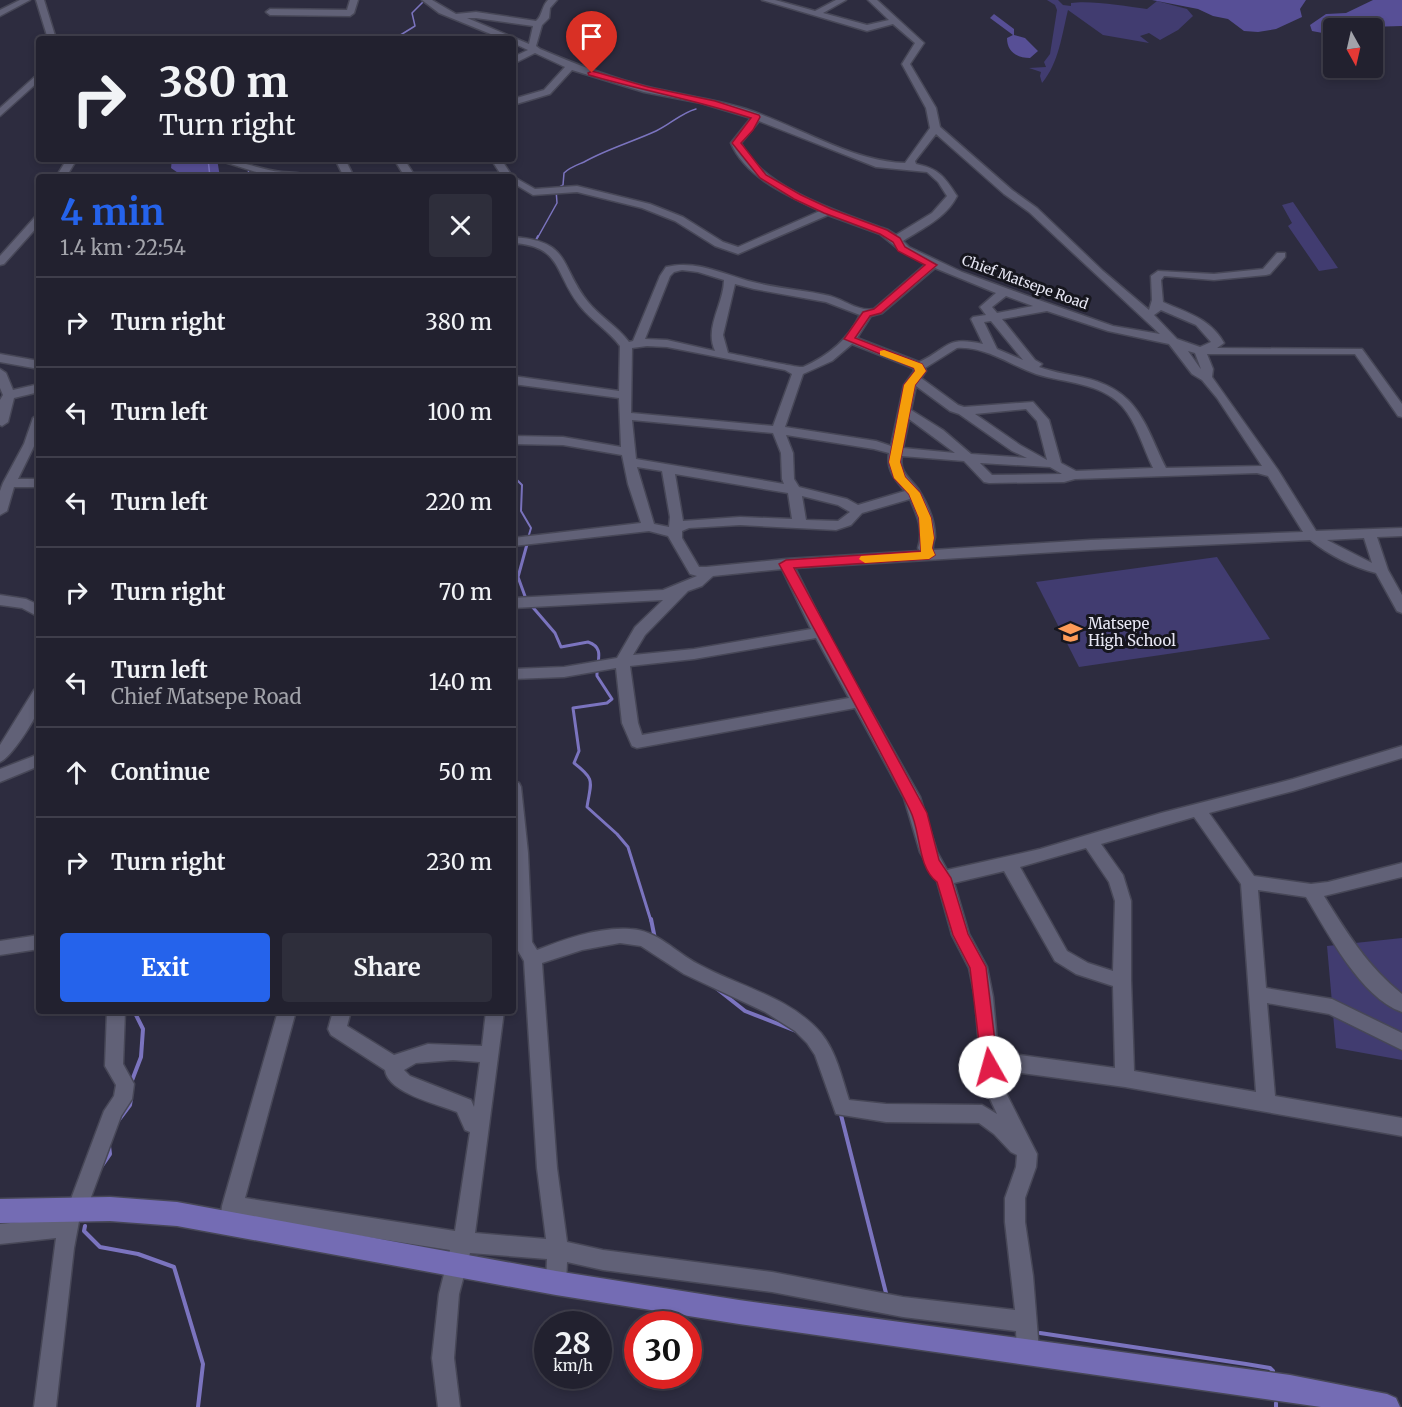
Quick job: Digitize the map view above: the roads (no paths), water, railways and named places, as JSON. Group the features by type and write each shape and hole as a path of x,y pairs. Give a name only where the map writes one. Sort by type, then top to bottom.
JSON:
{"main road":[{"path":"0,1211 72,1215 231,1215 457,1266 556,1283 739,1312 1290,1388 1387,1407"}],"street":[{"path":"0,13 26,0"},
{"path":"40,0 51,36"},
{"path":"270,12 350,13 354,0"},
{"path":"426,0 455,16 505,36"},
{"path":"455,16 476,15 538,24 543,21 546,8 553,0"},
{"path":"766,0 867,28 894,21"},
{"path":"817,13 842,0"},
{"path":"872,0 920,43 906,64 931,108 935,128 1008,192 1033,210 1174,342 1196,370 1206,377 1274,473 1311,534 1326,546 1366,566 1382,570"},
{"path":"516,59 534,48 538,24"},
{"path":"516,41 570,66 647,90 712,102 879,165 921,167 937,174 952,196 950,202 926,222 896,240"},
{"path":"516,101 544,96 556,85 570,66"},
{"path":"0,113 36,79"},
{"path":"516,93 530,99"},
{"name":"Chief Matsepe Road","path":"756,117 750,128 736,143 763,177 828,211 884,232 896,240 902,249 932,265 1112,329 1139,333 1196,349 1358,351 1402,413"},
{"path":"910,166 915,152 935,128"},
{"path":"230,162 272,174"},
{"path":"498,162 508,174"},
{"path":"516,181 533,192 577,189 646,206 679,219 719,244 738,251 828,211"},
{"path":"0,262 36,222"},
{"path":"516,240 540,242 554,251 583,302 632,344 684,346 788,367 797,372 810,370 823,364 849,339 867,314"},
{"path":"1157,326 1154,312 1158,304 1158,289 1154,280 1156,276 1162,273 1214,277 1266,272 1281,255"},
{"path":"649,527 633,486 623,395 632,344 670,269 682,267 753,286 829,299 867,314 878,311 932,265"},
{"path":"723,355 716,344 719,318 729,296 729,278"},
{"path":"1005,291 986,307 1031,362 1054,374"},
{"path":"1158,304 1194,319 1211,331 1218,343 1196,349"},
{"path":"992,351 977,319 995,318 1021,309 1060,310"},
{"path":"1194,319 1188,333 1207,369 1206,377"},
{"path":"1139,333 1157,326"},
{"path":"849,339 918,366 928,364 950,345 962,344 992,351 1039,371 1102,389 1124,401 1161,471"},
{"path":"0,358 36,364"},
{"path":"918,366 920,371 910,385 898,452 894,462 900,478 914,493 925,518 928,538 925,548 929,555"},
{"path":"797,372 798,376 778,430 787,453 788,479 794,490 800,525"},
{"path":"0,373 9,396"},
{"path":"516,380 623,395"},
{"path":"915,380 1016,448 1074,475"},
{"path":"2,422 6,400 9,396 36,388"},
{"path":"963,411 1029,405 1043,420 1051,464"},
{"path":"904,411 928,424 990,479 1064,478 1074,475 1246,469 1274,473"},
{"path":"626,416 778,430 876,445 898,452 1051,464"},
{"path":"516,440 563,441 668,468 794,490 842,501 857,510"},
{"path":"0,511 9,483 34,442"},
{"path":"668,468 677,517 675,538 695,571 706,572 786,564 929,555 1311,534 1402,532"},
{"path":"9,483 36,483"},
{"path":"516,542 649,527 669,532 687,524 717,521 843,525 853,518 857,510 914,493"},
{"path":"1369,533 1382,570 1402,608"},
{"path":"786,564 858,702 866,712 912,797 919,813 931,860 944,878 961,935 978,967 984,997 989,1060 995,1090 1027,1154 1026,1167 1015,1198 1015,1222 1028,1351"},
{"path":"516,603 664,595 697,583 706,576 706,572"},
{"path":"683,588 640,631 622,662 630,723 637,742 858,702"},
{"path":"0,600 26,604 36,610"},
{"path":"516,674 564,672 622,662 694,654 821,632"},
{"path":"0,756 13,739 36,699"},
{"path":"944,878 1009,864 1090,842 1197,809 1293,785 1402,752"},
{"path":"0,776 36,761"},
{"path":"1197,809 1249,882 1266,1102"},
{"path":"516,815 520,853 523,949 558,1250 556,1283"},
{"path":"1090,842 1121,891 1125,1078"},
{"path":"1009,864 1061,956 1092,973 1122,980"},
{"path":"1249,882 1311,891 1328,890 1402,870"},
{"path":"1311,891 1349,951 1375,983 1402,1005"},
{"path":"523,949 618,936 641,938 651,942 689,969 738,990 782,1014 814,1037 843,1108 886,1113 982,1114 1001,1128 1027,1154"},
{"path":"0,948 36,942"},
{"path":"1258,994 1332,1007 1402,1042"},
{"path":"45,1407 53,1325 72,1215 113,1111 123,1099 125,1084 114,1066 116,1014"},
{"path":"286,1014 231,1215 463,1242 558,1250 603,1260 772,1282 903,1307 1026,1322"},
{"path":"341,1014 337,1029 394,1065"},
{"path":"449,1407 443,1358 449,1294 463,1242 495,1014"},
{"path":"394,1065 414,1056 443,1051 490,1055"},
{"path":"989,1060 1125,1078 1402,1127"},
{"path":"394,1065 395,1074 403,1082 464,1106 472,1124 480,1126"},
{"path":"0,1234 72,1215"}],"waterway":[{"path":"399,36 415,26 412,13 425,0"},
{"path":"538,237 557,203 556,189 563,185 566,171 602,153 656,131 696,109"},
{"path":"208,162 210,174"},
{"path":"248,174 249,166 254,162"},
{"path":"530,241 536,240 538,236"},
{"path":"516,245 521,243"},
{"path":"516,479 522,485 521,511 531,528 528,538"},
{"path":"526,599 518,577 529,537"},
{"path":"530,604 555,633 561,647 588,642 597,648 599,656 597,676 612,699 607,703 573,708 579,751 574,763 589,778 587,807 628,847 651,921"},
{"path":"651,919 655,939"},
{"path":"716,988 745,1011 796,1031"},
{"path":"131,1083 141,1057 143,1029 136,1014"},
{"path":"118,1121 130,1105 131,1099"},
{"path":"840,1111 887,1297"},
{"path":"101,1167 110,1154 109,1146"},
{"path":"85,1226 84,1231 100,1247 138,1254 174,1267 203,1364 198,1407"},
{"path":"1040,1333 1246,1364 1270,1368 1273,1371"}],"place":[{"name":"Matsepe High School","path":"1070,633"}]}
